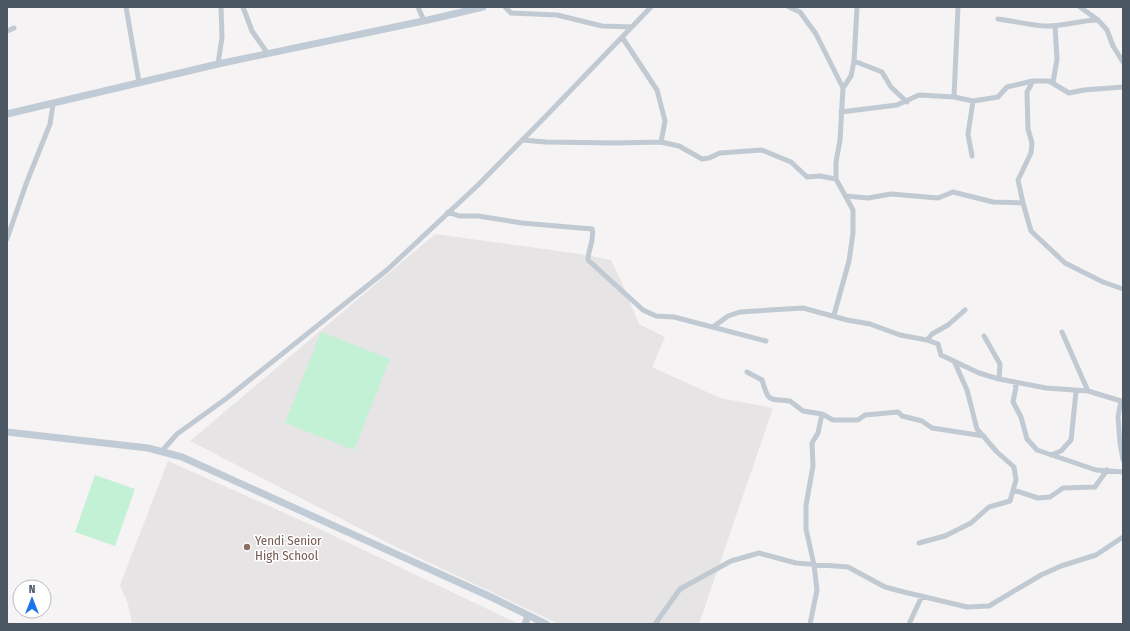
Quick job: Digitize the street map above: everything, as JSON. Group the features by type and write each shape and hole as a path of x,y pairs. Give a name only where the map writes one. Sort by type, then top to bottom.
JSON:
{"main road":[{"path":"7,114 218,64 424,21 483,7"},
{"path":"7,432 130,446 182,458 491,597 546,624"}],"street":[{"path":"126,7 139,82"},
{"path":"218,64 222,37 221,7"},
{"path":"243,7 252,31 268,54"},
{"path":"418,7 424,21"},
{"path":"505,7 511,13 557,15 602,26 632,27"},
{"path":"161,452 177,434 228,398 387,270 522,140 651,7"},
{"path":"789,7 800,12 816,34 843,88"},
{"path":"834,316 851,250 853,210 836,179 836,162 843,88 851,76 854,61 857,7"},
{"path":"954,97 958,7"},
{"path":"1080,7 1098,20 1107,30 1113,46 1123,62"},
{"path":"998,19 1045,26 1055,26 1083,20 1098,20"},
{"path":"1053,82 1057,59 1055,26"},
{"path":"7,32 14,28"},
{"path":"622,37 657,90 665,121 661,142"},
{"path":"854,61 882,72 891,86 907,102"},
{"path":"841,112 882,108 907,102 919,95 954,97 973,101 998,97 1007,87 1033,81 1053,82 1069,93 1084,90 1123,87"},
{"path":"1033,81 1027,92 1028,129 1032,143 1031,153 1018,180 1031,231 1065,263 1103,282 1123,289"},
{"path":"972,156 968,134 973,101"},
{"path":"7,240 26,184 50,124 53,104"},
{"path":"522,140 617,144 661,142 679,146 702,159 710,158 720,153 762,150 791,162 806,177 820,176 836,179"},
{"path":"846,196 868,198 891,194 938,198 953,192 993,202 1023,203"},
{"path":"448,212 460,216 478,216 522,223 592,229 593,232 588,251 588,260 643,310 656,316 674,317 766,341"},
{"path":"713,327 728,316 740,312 803,308 847,320 870,324 900,335 927,340 938,344 942,355 979,372 999,379 1076,392 1088,391 1122,401 1118,417 1123,460"},
{"path":"927,340 932,334 948,325 965,310"},
{"path":"1062,332 1088,391"},
{"path":"984,336 1000,364 999,379"},
{"path":"919,543 945,536 970,523 989,507 1010,501 1016,480 1014,467 977,429 967,390 954,361"},
{"path":"747,372 762,380 766,394 771,399 777,401 790,400 803,411 822,414 833,420 853,421 858,420 865,415 898,412 902,416 922,421 932,428 984,436"},
{"path":"1014,382 1016,387 1013,402 1021,417 1027,439 1038,450 1096,470 1123,472"},
{"path":"1051,455 1061,450 1071,440 1076,392"},
{"path":"810,624 817,590 814,564 806,529 806,505 813,466 812,443 818,433 822,414"},
{"path":"1013,490 1038,498 1050,497 1063,488 1095,487 1107,470"},
{"path":"655,624 680,590 731,561 759,553 796,563 848,567 885,586 967,607 988,606 1041,574 1096,555 1123,537"},
{"path":"909,624 922,596"},
{"path":"525,624 528,616"}],"shaded area":[{"path":"435,234 580,254 611,260 639,324 665,337 652,367 720,398 773,408 699,624 559,624 396,547 190,441"},
{"name":"Yendi Senior High School","path":"168,461 307,523 519,624 132,624 128,604 120,585"}],"green space":[{"path":"321,332 390,359 354,450 285,423"},
{"path":"95,475 135,489 115,546 75,532"}],"place":[{"name":"Yendi Senior High School","path":"247,547"}]}
